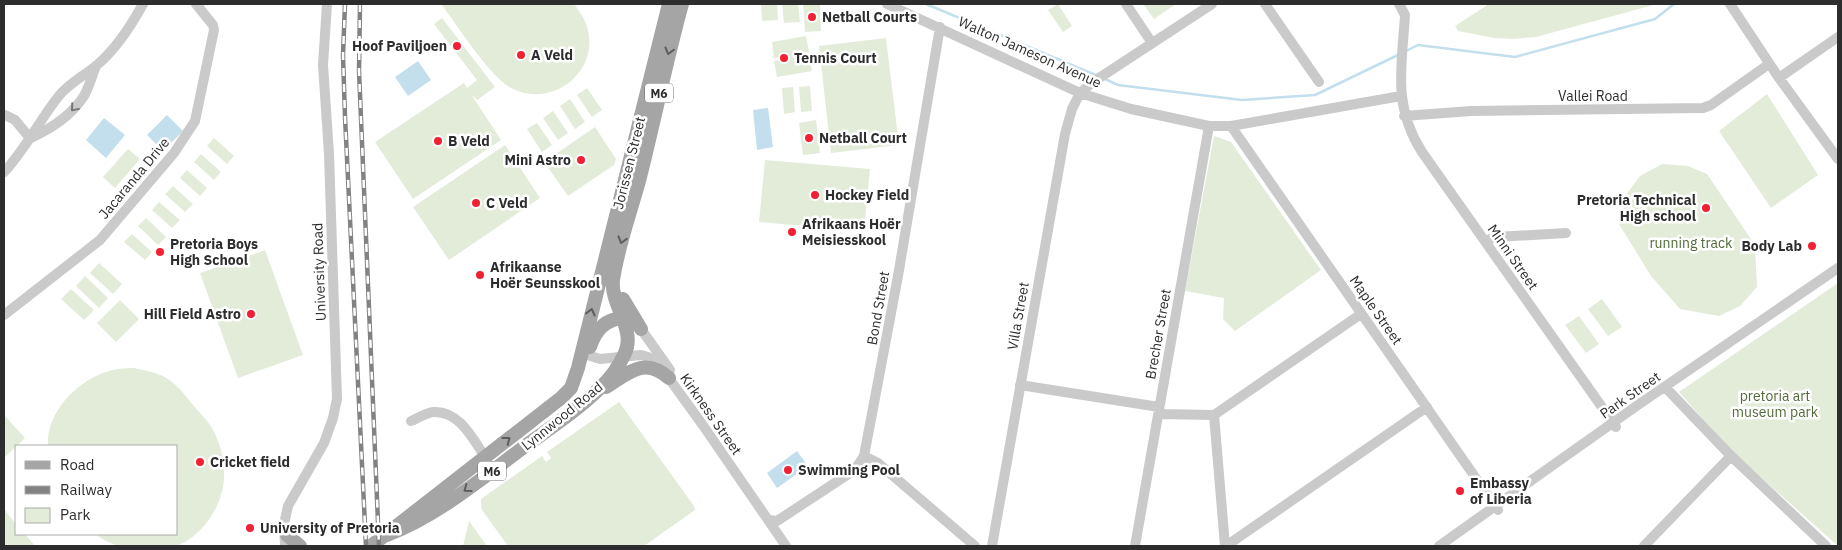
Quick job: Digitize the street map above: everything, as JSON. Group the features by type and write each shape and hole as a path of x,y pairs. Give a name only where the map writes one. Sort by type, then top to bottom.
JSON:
{"main road":[{"name":"Jorissen Street","path":"632,181 669,4"},
{"path":"665,19 671,16 674,4"},
{"name":"Jorissen Street","path":"611,267 632,181 682,4"},
{"path":"611,267 625,304 641,329"},
{"name":"M6","path":"611,267 615,297 627,336 628,346 624,355"},
{"name":"Lynnwood Road","path":"371,546 568,392 585,354 611,267"},
{"path":"585,354 596,331 606,323 623,318"},
{"name":"Lynnwood Road","path":"387,535 405,528 461,494 590,397 603,385 624,355"},
{"path":"590,397 640,367 652,367 660,370 669,378"},
{"path":"287,539 300,546"}],"street":[{"path":"4,172 59,95 70,84 96,65 119,41 143,4"},
{"name":"Jacaranda Drive","path":"4,315 100,240 174,153 195,121 214,30 214,25 196,4"},
{"name":"University Road","path":"287,539 285,514 293,495 329,431 336,399 329,154 323,65 324,26 327,4"},
{"name":"Walton Jameson Avenue","path":"887,4 940,26 1080,92 1131,110 1209,126 1231,126 1401,96"},
{"path":"1126,4 1152,43"},
{"path":"1080,92 1212,4"},
{"path":"1265,4 1319,82"},
{"name":"Minni Street","path":"1399,4 1405,15 1401,96 1404,116 1409,130 1418,146 1614,425"},
{"path":"1730,4 1769,64 1838,159"},
{"name":"Bond Street","path":"864,456 898,276 940,26"},
{"path":"1779,78 1838,37"},
{"name":"Vallei Road","path":"1404,116 1471,111 1703,108 1711,105 1769,64"},
{"path":"30,138 64,119 72,112 84,96 96,65"},
{"name":"Villa Street","path":"992,546 1065,134 1072,109 1080,92"},
{"path":"5,115 15,120 30,138"},
{"name":"Brecher Street","path":"1135,546 1209,126"},
{"name":"Maple Street","path":"1231,126 1497,508"},
{"path":"1485,241 1496,237 1566,232"},
{"name":"Park Street","path":"1667,389 1838,268"},
{"name":"Park Street","path":"1439,546 1497,508 1667,389 1838,275"},
{"path":"1020,385 1159,410 1214,415 1362,314"},
{"name":"Kirkness Street","path":"623,318 641,329 773,520"},
{"name":"Kirkness Street","path":"585,354 600,358 640,355 648,357 660,366 794,546"},
{"path":"1667,389 1731,456 1826,546"},
{"path":"1214,415 1226,546 1427,407"},
{"path":"411,420 431,412 441,412 453,417 460,422 485,457"},
{"path":"786,546 773,520 850,473 864,456 878,463 975,546"},
{"path":"1644,546 1731,456"},
{"name":"Park Street","path":"1449,546 1497,508"}],"green space":[{"path":"441,4 576,4 586,24 589,36 589,51 584,64 576,76 566,85 540,94 525,93 511,88 493,73"},
{"path":"761,4 777,4 778,20 762,21"},
{"path":"782,4 798,4 800,22 784,23"},
{"name":"Netball Courts","path":"803,4 820,4 821,31 805,32"},
{"path":"1058,4 1072,26 1063,32 1048,10"},
{"path":"1143,4 1176,4 1154,19"},
{"path":"1489,4 1657,4 1536,37 1494,38 1458,31 1455,26"},
{"name":"B Veld","path":"442,18 495,87 477,100 471,94 501,140 413,199 375,142 464,83 467,88 477,80 434,24"},
{"path":"806,36 809,52 804,53 805,56 809,55 812,71 777,77 774,61 778,60 778,58 774,58 772,42"},
{"path":"886,38 899,145 831,153 819,46"},
{"name":"Tennis Court","path":"810,86 812,111 801,112 799,87"},
{"name":"Tennis Court","path":"793,87 795,112 784,114 782,88"},
{"path":"587,88 602,110 592,117 577,95"},
{"path":"1767,94 1818,175 1771,208 1719,131"},
{"path":"570,99 585,122 575,129 560,106"},
{"path":"553,111 568,133 558,140 543,118"},
{"name":"Netball Court","path":"816,120 820,153 803,155 799,123"},
{"path":"537,123 552,145 542,152 527,129"},
{"name":"Mini Astro","path":"595,127 616,159 614,165 568,196 544,162"},
{"path":"1214,136 1231,142 1321,270 1235,331 1223,319 1224,298 1185,291"},
{"path":"214,138 234,156 227,164 207,146"},
{"name":"C Veld","path":"505,145 540,198 449,260 413,207"},
{"path":"128,149 140,159 115,188 103,177"},
{"path":"201,154 221,172 214,180 194,162"},
{"name":"Hockey Field","path":"765,160 870,169 864,231 759,222"},
{"name":"running track","path":"1662,164 1688,166 1707,174 1755,245 1757,287 1740,306 1719,316 1680,309 1651,276 1619,224 1628,192 1640,176"},
{"path":"187,170 207,188 200,196 180,178"},
{"path":"173,186 193,204 185,212 165,194"},
{"path":"159,202 180,220 172,228 152,210"},
{"path":"146,218 166,237 158,245 138,226"},
{"path":"132,234 152,252 145,260 124,242"},
{"name":"Hill Field Astro","path":"265,250 303,355 238,378 200,273"},
{"path":"99,263 122,284 113,294 90,273"},
{"path":"85,276 108,298 99,308 76,286"},
{"name":"pretoria art museum park","path":"1838,283 1838,546 1729,449 1679,392"},
{"path":"71,289 94,310 84,320 61,299"},
{"path":"1602,299 1622,327 1608,336 1588,309"},
{"path":"120,300 139,319 116,342 97,323"},
{"path":"1579,316 1599,344 1586,353 1565,325"},
{"name":"Cricket field","path":"134,368 148,371 163,376 176,385 210,425 221,451 224,474 221,497 216,508 199,531 190,539 175,546 120,546 96,535 178,535 178,445 48,445 52,423 57,412 72,392 92,378 118,369"},
{"path":"619,402 695,510 644,546 508,546 482,510 481,499 542,456 546,462 551,458 547,452"},
{"path":"4,415 25,438 18,445 15,445 15,448 4,458"},
{"path":"4,509 15,523 15,535 26,535 35,546 4,546"},
{"path":"469,521 487,546 463,546"}],"water":[{"path":"418,61 431,80 408,96 395,77"},
{"path":"768,108 773,147 757,150 753,110"},
{"path":"167,115 183,131 163,151 147,135"},
{"path":"104,118 125,135 106,158 86,140"},
{"name":"Swimming Pool","path":"797,451 808,466 777,488 767,473"}],"waterway":[{"path":"926,4 1098,76"},
{"path":"1406,51 1418,45 1515,57 1655,19 1674,4"},
{"path":"1103,78 1118,85 1242,100 1315,95 1398,55"}],"railway":[{"path":"345,4 343,55 345,117 366,546"},
{"path":"360,4 359,71 379,546"}],"place":[{"name":"Netball Courts","path":"812,17"},
{"name":"Hoof Paviljoen","path":"457,46"},
{"name":"A Veld","path":"521,55"},
{"name":"Tennis Court","path":"784,58"},
{"name":"Netball Court","path":"809,138"},
{"name":"B Veld","path":"438,141"},
{"name":"Mini Astro","path":"581,160"},
{"name":"Hockey Field","path":"815,195"},
{"name":"C Veld","path":"476,203"},
{"name":"Pretoria Technical High school","path":"1706,208"},
{"name":"Afrikaans Hoër Meisiesskool","path":"792,232"},
{"name":"Body Lab","path":"1812,246"},
{"name":"Pretoria Boys High School","path":"160,252"},
{"name":"Afrikaanse Hoër Seunsskool","path":"480,275"},
{"name":"Hill Field Astro","path":"251,314"},
{"name":"Cricket field","path":"200,462"},
{"name":"Swimming Pool","path":"788,470"},
{"name":"Embassy of Liberia","path":"1460,491"},
{"name":"University of Pretoria","path":"250,528"}]}
